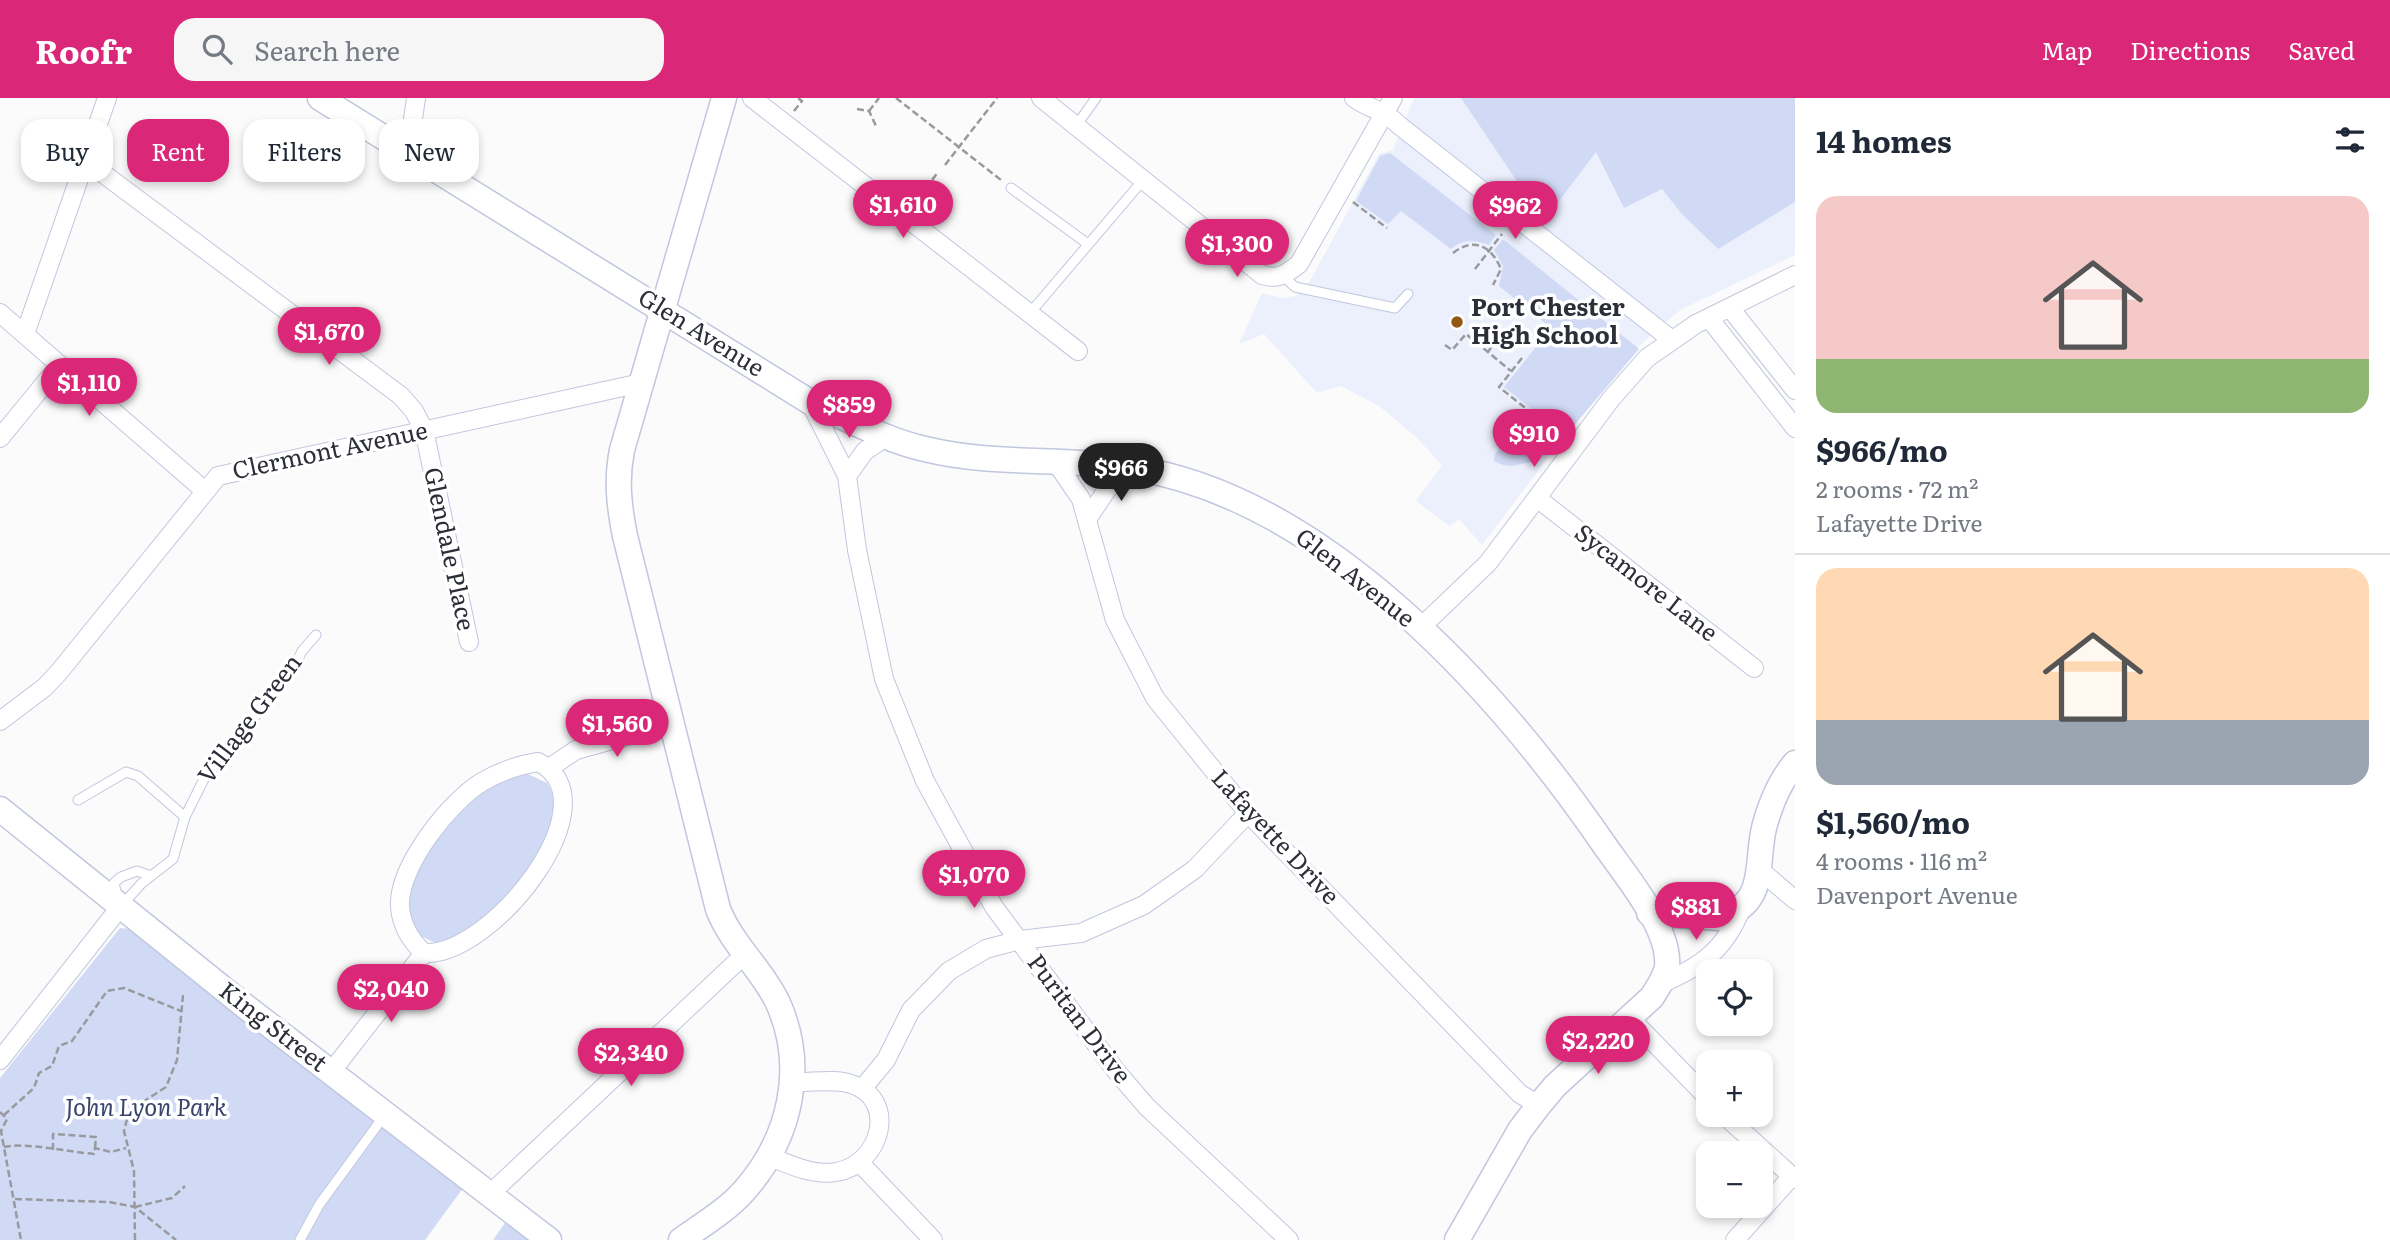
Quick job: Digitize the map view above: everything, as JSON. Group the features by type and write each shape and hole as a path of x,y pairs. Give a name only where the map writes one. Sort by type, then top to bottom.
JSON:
{"street":[{"path":"100,119 107,98"},
{"name":"Glen Avenue","path":"320,98 379,135"},
{"path":"413,119 416,98"},
{"path":"681,1240 743,1192 768,1156 785,1121 792,1082 792,1048 777,1001 725,927 718,909 625,536 617,473 724,98"},
{"path":"752,98 1078,351"},
{"path":"1041,98 1262,275 1283,276 1299,264 1389,104"},
{"path":"1354,98 1363,105 1389,104"},
{"path":"1389,104 1400,126 1672,340"},
{"name":"Glendale Place","path":"113,181 401,396 414,411 424,430 468,642"},
{"path":"25,334 77,182"},
{"name":"Glen Avenue","path":"455,182 810,402 886,437 953,455 1127,467 1212,488 1286,524 1331,553 1419,629 1497,708 1561,785 1649,913 1667,955 1667,967 1660,984"},
{"path":"1419,629 1488,564 1629,377 1647,358 1709,318 1795,275"},
{"path":"1730,308 1795,390"},
{"path":"0,313 205,491"},
{"path":"1709,318 1795,428"},
{"path":"0,438 59,366"},
{"name":"Clermont Avenue","path":"0,721 45,687 59,672 218,475 641,383"},
{"name":"Puritan Drive","path":"810,402 846,477 857,550 884,679 925,781 994,907 1116,1071 1147,1107 1289,1240"},
{"path":"846,477 865,451 886,437"},
{"name":"Lafayette Drive","path":"1055,461 1077,492 1088,518 1103,587 1129,651 1155,698 1248,813 1520,1094 1539,1104"},
{"path":"1088,518 1105,491 1127,467"},
{"name":"Sycamore Lane","path":"1537,498 1755,668"},
{"path":"549,768 576,750 673,723"},
{"path":"538,762 549,768 558,783 562,800 561,816 551,850 538,871 503,915 476,937 454,949 435,954 424,953 412,941 404,925 400,898 406,873 432,833 454,806 480,783 524,765 538,762"},
{"path":"1649,913 1719,918 1742,907 1751,899 1760,870 1764,830 1773,799 1795,763"},
{"name":"King Street","path":"0,809 331,1072 549,1240"},
{"path":"862,1089 886,1060 911,1010 949,971 977,954 1020,940 1081,933 1144,905 1195,869 1248,813"},
{"path":"1760,870 1795,900"},
{"path":"0,1060 121,906"},
{"path":"1457,1240 1520,1130 1539,1104 1652,997 1660,984 1691,971 1705,961 1733,928 1742,907"},
{"path":"331,1072 424,953"},
{"path":"491,1193 744,955"},
{"path":"1629,1017 1696,1086"},
{"path":"768,1156 800,1168 835,1172 860,1163 875,1146 880,1128 873,1098 862,1089 838,1082 792,1082"},
{"path":"1735,1240 1794,1177 1738,1127"},
{"path":"860,1163 933,1240"}],"lane":[{"path":"1076,126 1096,98"},
{"path":"1030,313 1144,178"},
{"path":"1011,188 1088,244"},
{"path":"1283,276 1295,287 1395,308 1408,294"},
{"name":"Village Green","path":"121,906 151,876 173,859 185,817 204,779 293,670 302,651 316,635"},
{"path":"78,800 126,772 138,776 185,817"},
{"path":"121,906 114,883 137,871 151,876"},
{"path":"300,1240 319,1205 385,1114"}],"path":[{"path":"793,112 802,101 798,98"},
{"path":"869,111 879,98"},
{"path":"896,98 1011,188"},
{"path":"944,165 997,98"},
{"path":"857,108 869,111"},
{"path":"869,111 876,126"},
{"path":"933,221 940,211 929,202 932,197 924,191 939,172"},
{"path":"1350,200 1387,228"},
{"path":"1475,269 1502,234"},
{"path":"1452,253 1463,245 1473,243 1489,250 1501,269 1493,285"},
{"path":"1445,345 1452,350 1466,334 1511,371"},
{"path":"1488,352 1494,343"},
{"path":"1522,358 1499,387 1566,440"},
{"path":"21,1240 1,1131 5,1115 34,1088 39,1073 51,1066 59,1046 72,1041 107,991 124,988 181,1011"},
{"path":"135,1240 134,1171 124,1131 129,1111 166,1087 177,1060 183,995"},
{"path":"0,1112 5,1115"},
{"path":"4,1147 17,1144 53,1151 94,1154 96,1137 53,1134 53,1151"},
{"path":"95,1148 111,1152 128,1147"},
{"path":"15,1199 110,1202 135,1207 172,1198 185,1186"},
{"path":"135,1207 176,1240"}],"shaded area":[{"name":"Port Chester High School","path":"1414,98 1795,98 1795,255 1680,310 1637,348 1599,390 1482,545 1459,519 1449,526 1416,501 1442,465 1415,436 1379,406 1341,386 1317,393 1264,334 1239,344 1262,293 1283,298 1296,296 1310,281 1379,154 1393,150"}],"green space":[{"path":"1461,98 1795,98 1795,202 1718,249 1681,213 1662,189 1624,208 1596,152 1553,209 1516,180"},
{"path":"1390,153 1496,235 1489,245 1469,241 1451,249 1401,211 1388,224 1356,201 1380,156"},
{"path":"1503,239 1639,349 1565,436 1504,387 1551,328 1499,286 1503,266 1494,250"},
{"path":"1518,421 1543,437 1545,444 1535,461 1510,466 1499,464 1494,461 1495,454 1514,430 1514,423"},
{"path":"528,774 547,783 553,800 553,819 536,860 507,898 475,928 447,945 424,938 412,924 408,906 420,864 432,843 458,811 474,798 499,783"},
{"name":"John Lyon Park","path":"120,928 131,929 463,1188 425,1240 0,1240 0,1078"},
{"path":"507,1220 531,1240 493,1240"}],"place":[{"name":"Port Chester High School","path":"1457,322"}]}
